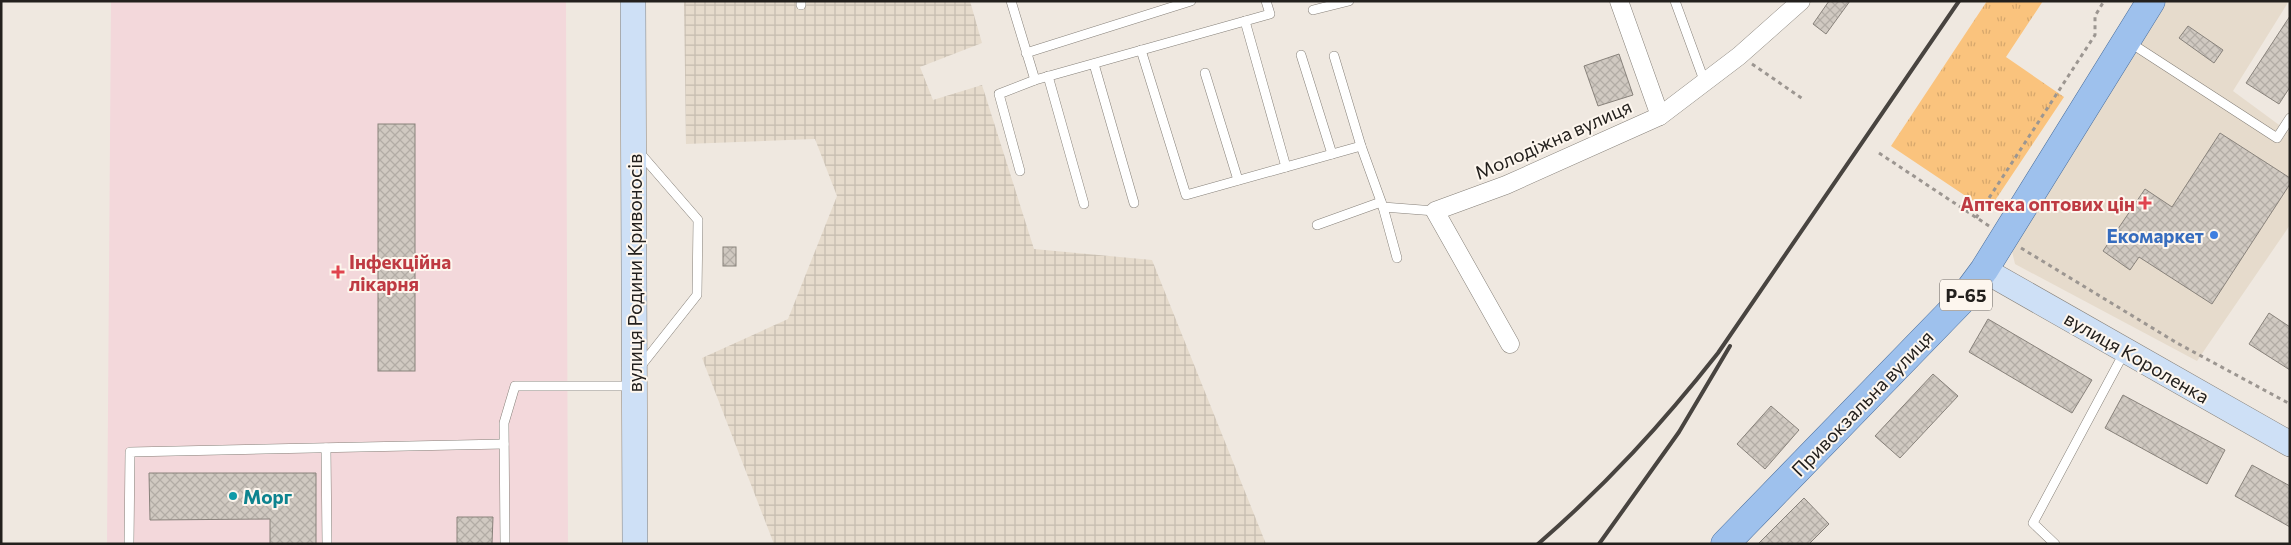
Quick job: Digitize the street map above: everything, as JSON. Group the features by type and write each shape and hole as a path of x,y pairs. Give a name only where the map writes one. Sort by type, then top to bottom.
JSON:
{"main road":[{"name":"вулиця Родини Кривоносів","path":"633,1 635,544"},
{"name":"Привокзальна вулиця","path":"1725,544 1961,301 1984,270 2151,1"},
{"name":"вулиця Короленка","path":"1984,270 2290,444"}],"street":[{"path":"1619,1 1660,116"},
{"name":"Молодіжна вулиця","path":"1435,211 1506,186 1660,116 1739,56 1801,1"},
{"path":"1435,211 1510,344"}],"lane":[{"path":"1010,1 1035,80"},
{"path":"1026,53 1191,1"},
{"path":"1020,171 998,94 1048,76 1270,14 1266,1"},
{"path":"1313,10 1349,1"},
{"path":"1674,1 1705,83"},
{"path":"1246,21 1286,167"},
{"path":"2126,41 2277,138 2290,118"},
{"path":"1141,50 1186,195 1361,146"},
{"path":"1301,55 1332,154"},
{"path":"1334,56 1397,258"},
{"path":"1094,64 1134,203"},
{"path":"1205,73 1238,180"},
{"path":"1048,76 1084,204"},
{"path":"505,544 504,423 515,386 635,379 697,295 698,220 634,146"},
{"path":"1317,225 1382,205 1435,211"},
{"path":"2055,544 2033,523 2125,350"},
{"path":"129,544 130,452 504,444"},
{"path":"326,448 326,544"}],"path":[{"path":"1976,218 2095,35 2095,16 2104,1"},
{"path":"1739,56 1803,99"},
{"path":"1879,153 1991,227"},
{"path":"2018,247 2177,344 2290,404"}],"shaded area":[{"name":"Інфекційна лікарня","path":"111,1 566,1 568,544 107,544"},
{"path":"684,1 970,1 982,43 920,67 933,100 982,85 1034,249 1152,260 1266,544 774,544 702,358 788,319 837,196 815,139 686,144"},
{"path":"2167,1 2289,1 2233,91 2290,133 2290,225 2197,361 2015,264 2011,247"}],"green space":[{"path":"1987,1 2043,1 2006,57 2064,97 1988,211 1891,146"}],"building":[{"path":"1829,1 1850,1 1826,34 1813,24"},
{"path":"2290,16 2290,87 2279,104 2246,83"},
{"path":"2188,26 2223,50 2214,63 2179,38"},
{"path":"1619,54 1633,95 1598,106 1584,66"},
{"path":"378,124 415,124 415,371 378,371"},
{"name":"Екомаркет","path":"2220,133 2290,178 2290,184 2212,304 2139,257 2130,270 2103,251 2145,189 2172,207"},
{"path":"723,247 736,247 736,266 723,266"},
{"path":"2269,313 2290,327 2290,370 2249,344"},
{"path":"1988,319 2092,380 2072,413 1969,352"},
{"path":"1933,374 1958,396 1900,458 1875,436"},
{"path":"2123,395 2225,450 2207,484 2105,428"},
{"path":"1771,406 1799,430 1765,469 1737,444"},
{"path":"2252,465 2290,486 2290,527 2235,496"},
{"name":"Морг","path":"149,473 316,473 316,544 270,544 270,519 150,520"},
{"path":"1804,498 1829,524 1809,544 1758,544"},
{"path":"457,517 493,517 492,544 457,544"}],"railway":[{"path":"1538,544 1633,453 1718,353 1959,1"},
{"path":"1599,544 1679,432 1730,346"}],"place":[{"name":"Аптека оптових цін","path":"2145,203"},
{"name":"Екомаркет","path":"2214,235"},
{"name":"Інфекційна лікарня","path":"338,272"},
{"name":"Морг","path":"233,496"}]}
